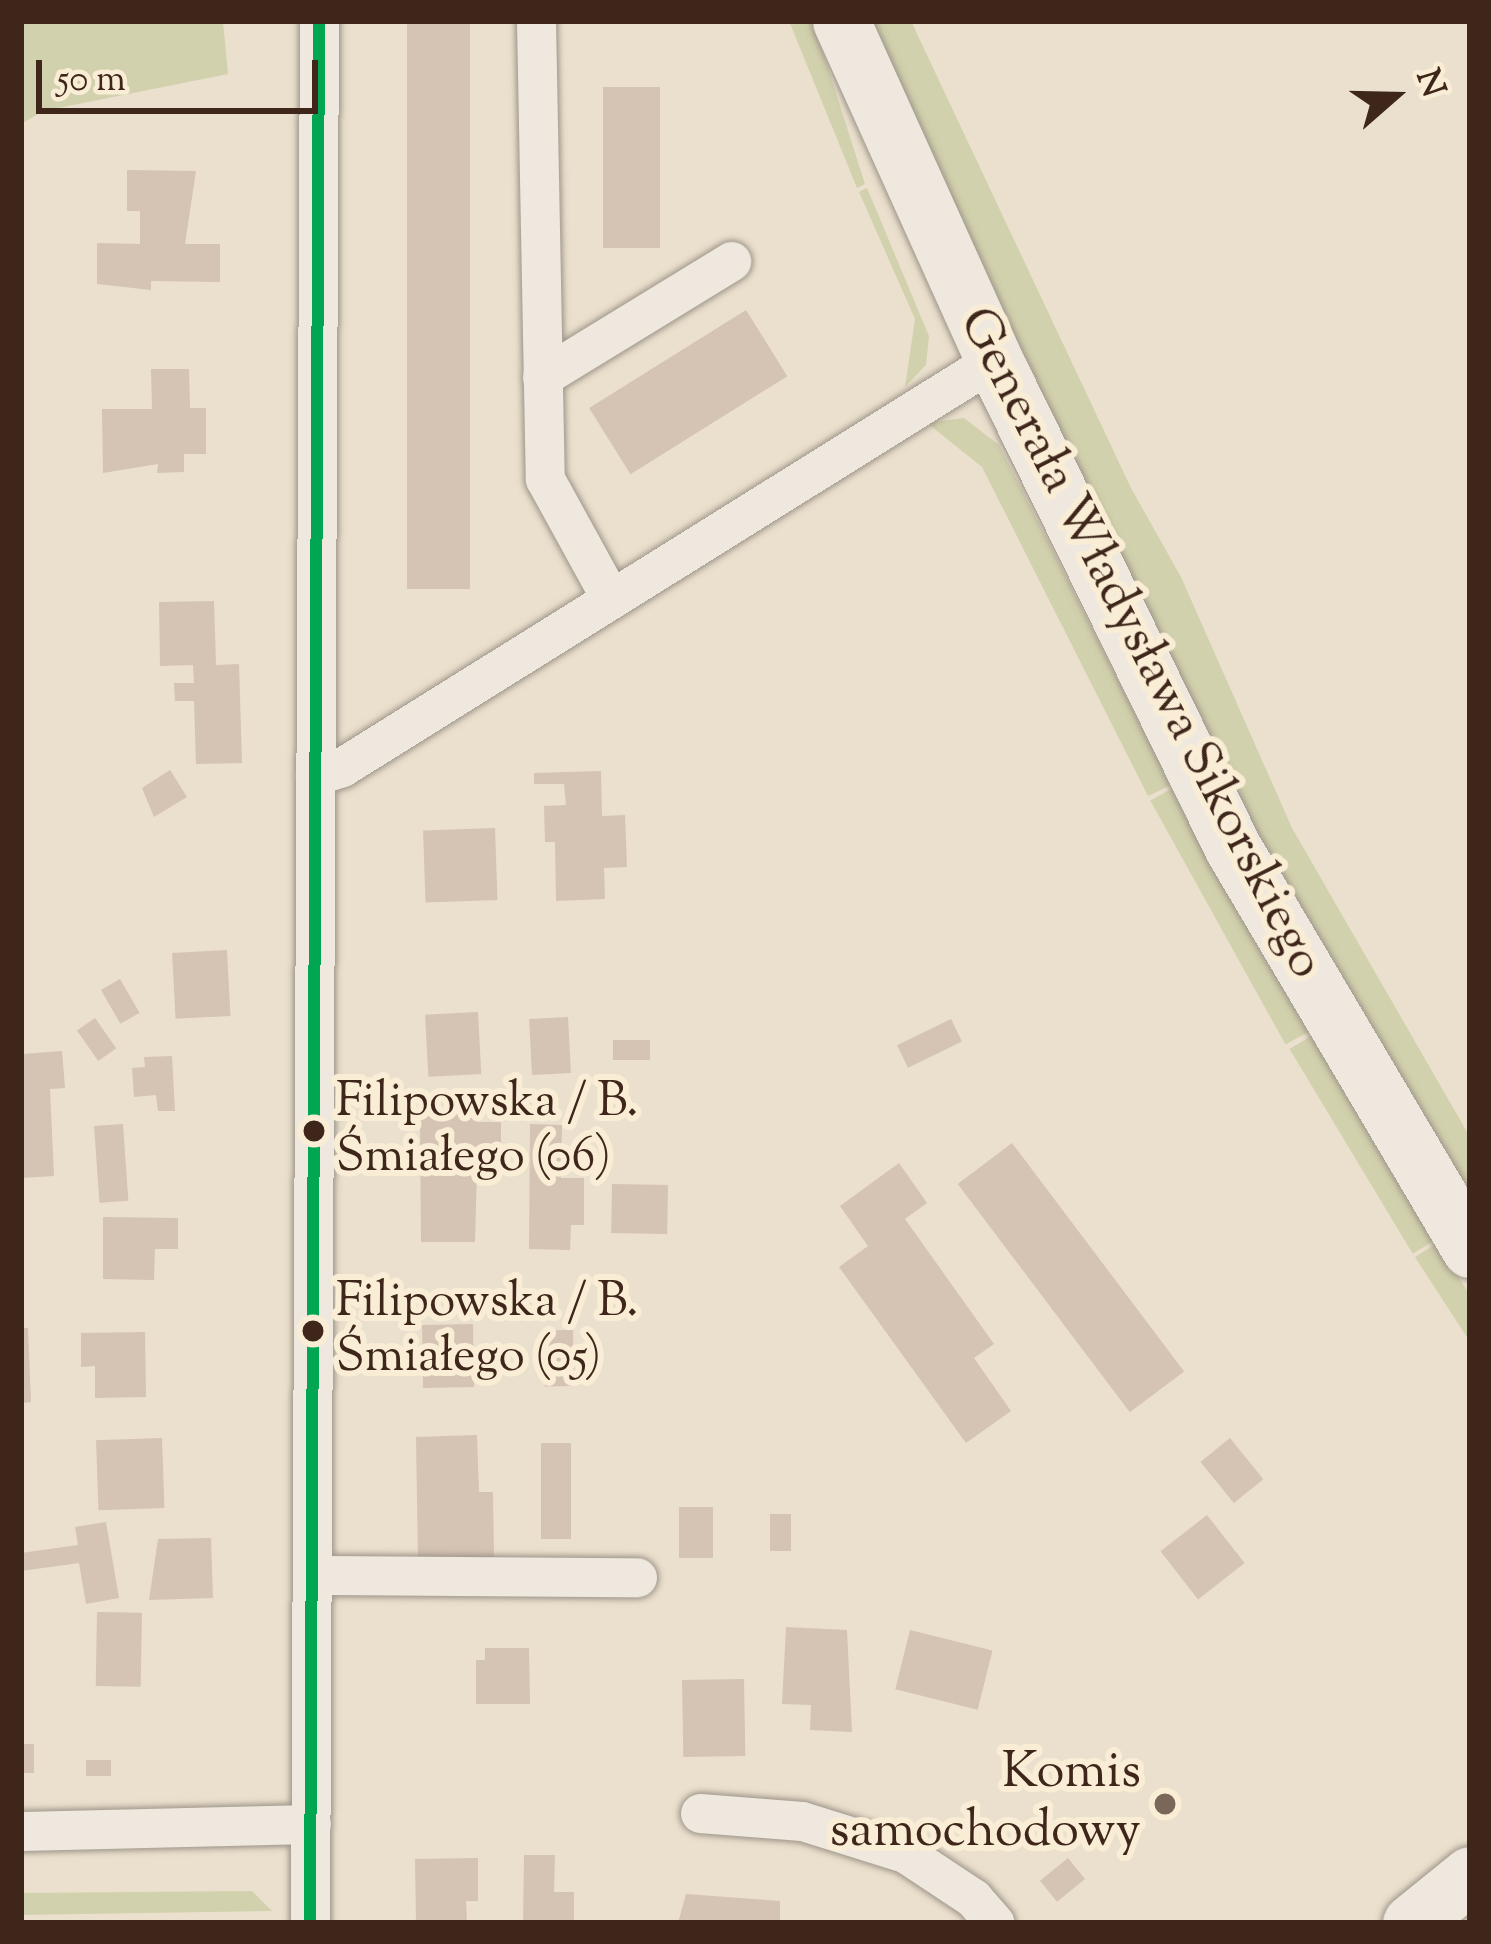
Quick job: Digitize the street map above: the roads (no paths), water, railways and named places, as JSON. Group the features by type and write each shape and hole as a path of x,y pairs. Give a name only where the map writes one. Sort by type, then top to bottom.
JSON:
{"main road":[{"name":"Generała Władysława Sikorskiego","path":"841,21 994,360 1233,848 1470,1249"},
{"path":"1411,1923 1470,1875"}],"street":[{"path":"310,1923 319,21"},
{"path":"536,21 545,479 611,599"},
{"path":"542,377 731,261"},
{"path":"315,776 342,767 994,360"},
{"path":"314,1575 637,1577"},
{"path":"700,1813 802,1821 905,1853 973,1898 995,1923"},
{"path":"21,1831 311,1824"}],"place":[{"name":"Filipowska / B. Śmiałego (06)","path":"314,1131"},
{"name":"Filipowska / B. Śmiałego (05)","path":"313,1331"},
{"name":"Komis samochodowy","path":"1165,1804"}]}
